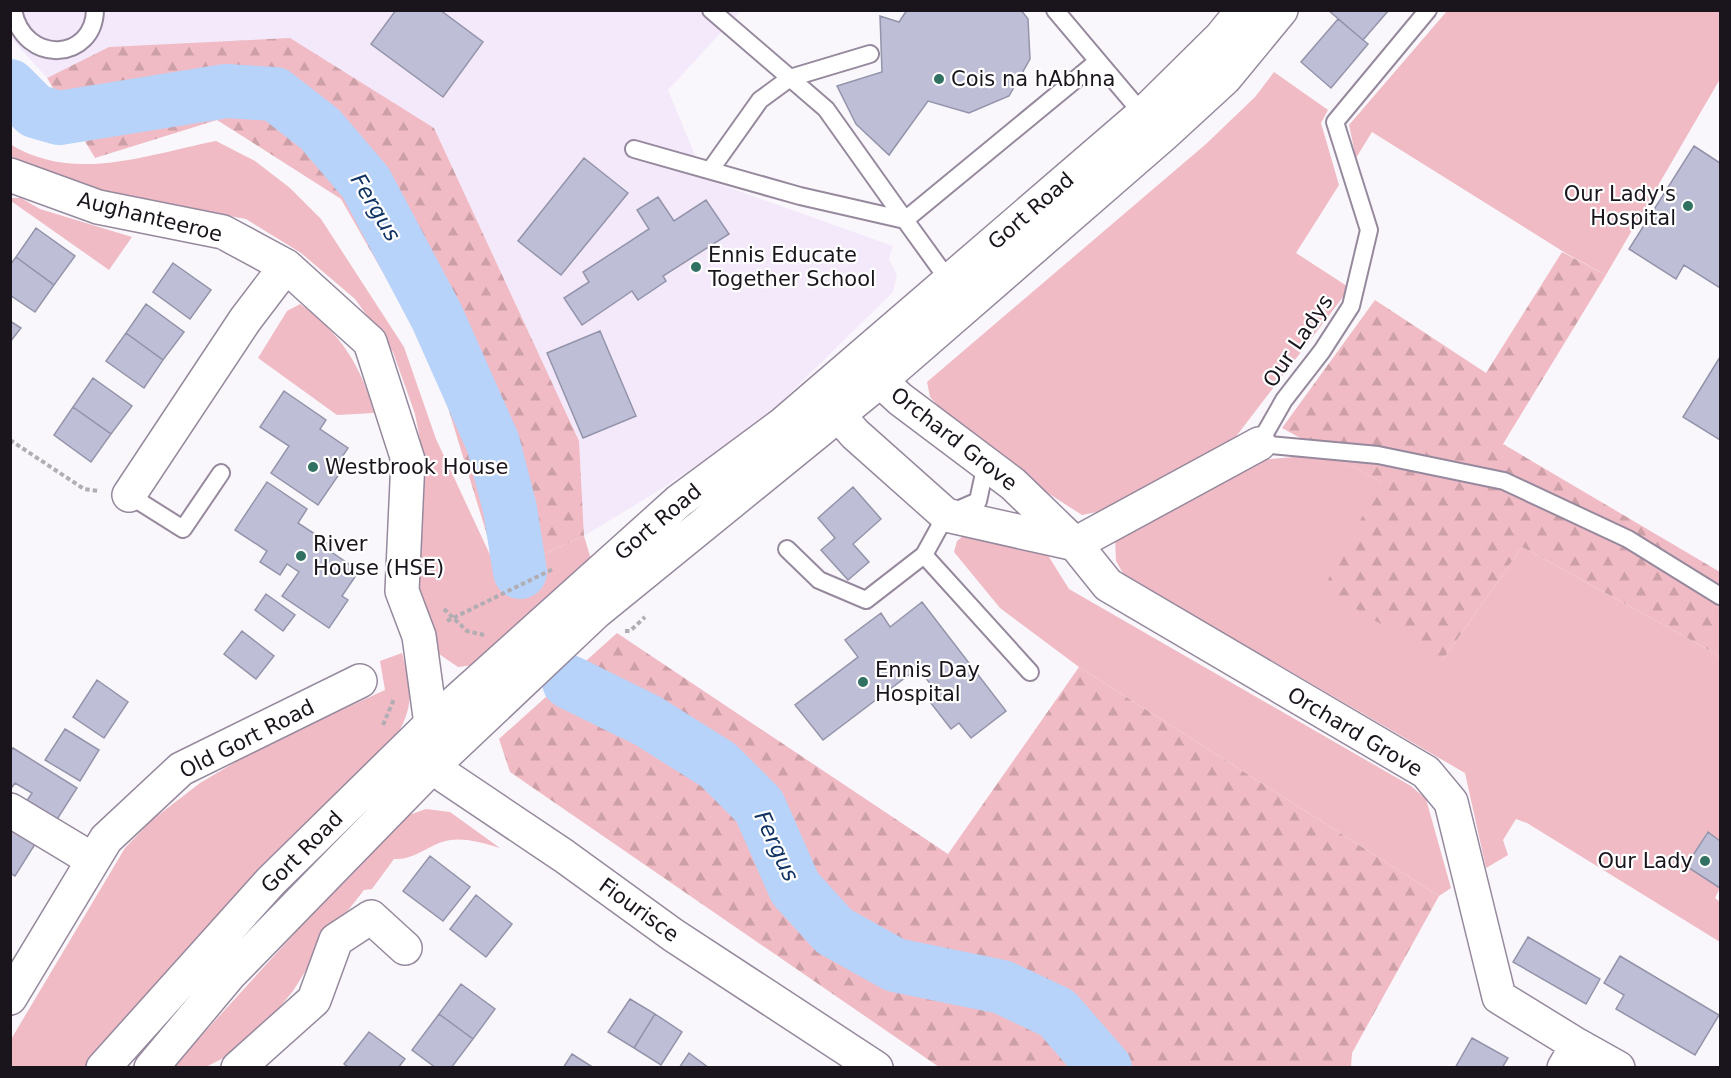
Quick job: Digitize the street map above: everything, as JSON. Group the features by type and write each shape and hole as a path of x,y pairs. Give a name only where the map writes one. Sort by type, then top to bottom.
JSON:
{"street":[{"name":"Gort Road","path":"1153,124 1243,10"},
{"name":"Gort Road","path":"103,1068 271,881 431,746 596,612 827,403 869,370 1153,124 1225,78 1281,10"},
{"name":"Aughanteeroe","path":"10,175 98,207 223,232 286,266 370,342 408,460 402,591 419,636 431,746"},
{"path":"129,495 245,320 286,266"},
{"name":"Orchard Grove","path":"869,370 900,399 1013,484 1075,544 1108,585 1426,772 1451,802 1499,997 1570,1056 1618,1068"},
{"name":"Gort Road","path":"151,1068 230,974 520,642 679,501 783,424 827,403"},
{"path":"827,403 896,473 946,514 1075,544 1259,444"},
{"name":"Old Gort Road","path":"10,998 106,839 181,769 360,681"},
{"name":"Fiourisce","path":"431,746 564,856 673,935 876,1068"},
{"path":"10,810 93,860"},
{"path":"238,1068 314,1000 336,940 371,916 405,948"}],"lane":[{"path":"13,10 15,24 22,36 33,45 47,50 61,51 74,46 85,37 92,26 95,10"},
{"path":"711,10 826,110 957,293"},
{"path":"1055,10 1153,124"},
{"name":"Our Ladys","path":"1259,444 1284,400 1322,351 1351,306 1369,230 1335,122 1428,10"},
{"path":"711,169 760,100 790,78 870,54"},
{"path":"905,220 1098,61"},
{"path":"634,149 800,196 905,220"},
{"path":"1259,444 1378,455 1504,481 1628,539 1720,596"},
{"path":"787,549 819,580 866,600 924,555 946,514 978,501 986,464"},
{"path":"129,495 183,529 221,473"},
{"path":"924,555 1030,672"}],"path":[{"path":"10,440 84,489 129,495"},
{"path":"404,569 467,631 520,642"},
{"path":"380,730 394,698 395,690"}],"shaded area":[{"name":"Ennis Educate Together School","path":"11,10 741,11 668,90 705,179 893,246 889,259 897,275 893,292 766,417 663,488 584,536 579,441 434,128 109,47 47,78 11,38"}],"green space":[{"path":"1447,11 1720,11 1720,79 1606,275 1567,254 1372,132 1356,158 1349,125"},
{"path":"290,38 434,128 579,441 584,536 499,574 434,362 341,199 217,120 95,158 47,78 109,47"},
{"path":"1274,72 1328,110 1321,123 1339,185 1296,253 1350,288 1231,443 1122,507 1082,515 956,434 943,411 930,397 927,382 1206,144 1255,97"},
{"path":"216,141 255,161 290,188 321,219 404,347 436,439 499,574 584,536 593,566 482,664 458,667 439,654 417,591 424,460 415,414 393,352 355,299 301,253 246,219 125,197 51,174 11,156 10,144 34,156 60,162 86,164 138,158"},
{"path":"11,198 21,198 40,209 132,237 109,270 11,201"},
{"path":"1562,252 1606,275 1503,444 1720,572 1720,661 1718,655 1522,547 1442,661 1323,589 1381,482 1282,428 1375,300 1486,373"},
{"path":"300,304 327,326 348,352 363,380 374,413 337,415 258,358 287,311"},
{"path":"1330,454 1381,482 1442,661 1522,547 1718,655 1720,661 1720,841 1707,832 1686,866 1720,888 1715,898 1720,902 1720,942 1527,823 1516,819 1503,840 1508,855 1486,868 1465,773 1124,575 1116,561 1115,536 1259,460"},
{"path":"969,531 1034,544 1049,557 1069,589 1411,786 1426,799 1451,888 1439,896 1079,667 1000,608 954,552 957,541"},
{"path":"617,633 948,854 1079,667 1439,896 1352,1053 1351,1067 939,1067 510,772 499,739"},
{"path":"402,653 409,684 409,706 386,755 91,1067 11,1067 10,1041 125,848 152,820 200,783 261,747 385,690 380,661"},
{"path":"426,809 450,812 500,848 469,840 454,840 439,843 411,856 394,859 372,889 364,890 325,940 293,991 255,1037 235,1052 206,1067 172,1068 303,924 409,815"}],"water":[{"path":"10,79 41,105 63,107 80,137 38,131 11,102"}],"building":[{"path":"396,10 440,10 483,42 443,97 371,44"},
{"name":"Cois na hAbhna","path":"907,10 1021,10 1028,19 1030,59 1009,96 969,113 928,101 889,155 856,124 837,86 882,72 880,16 899,22"},
{"path":"1328,10 1389,10 1363,40"},
{"path":"1338,19 1368,44 1331,88 1301,62"},
{"name":"Our Lady's Hospital","path":"1694,146 1720,163 1720,288 1684,265 1676,279 1629,249"},
{"path":"584,158 628,193 561,275 518,241"},
{"path":"658,197 674,221 706,200 729,234 663,276 666,281 638,300 632,291 582,325 564,298 589,282 583,272 649,229 637,210"},
{"path":"36,228 75,256 54,285 16,257"},
{"path":"16,257 54,285 35,312 10,295 10,265"},
{"path":"173,263 211,290 190,319 153,292"},
{"path":"146,304 184,332 163,360 126,333"},
{"path":"10,321 21,328 10,342"},
{"path":"600,331 636,416 583,438 547,353"},
{"path":"126,333 163,360 144,388 106,361"},
{"path":"1720,357 1720,440 1683,417"},
{"path":"93,378 132,406 111,434 73,407"},
{"path":"284,391 326,420 320,429 348,448 338,463 344,467 318,505 271,473 289,446 260,427"},
{"path":"73,407 111,434 91,462 54,435"},
{"name":"River House (HSE)","path":"267,482 307,509 298,523 333,546 330,551 359,571 342,596 348,600 329,628 282,596 299,572 287,564 280,575 260,562 267,551 235,530"},
{"path":"853,487 881,519 853,544 869,562 848,580 821,550 835,538 818,518"},
{"path":"266,594 295,615 283,631 255,610"},
{"name":"Ennis Day Hospital","path":"922,602 1006,711 971,738 959,723 951,729 930,702 939,695 918,668 823,740 795,705 858,657 845,640 881,613 890,627"},
{"path":"242,631 274,656 256,679 224,654"},
{"path":"97,680 128,702 104,738 73,717"},
{"path":"65,729 99,750 80,781 45,760"},
{"path":"13,748 77,788 54,824 24,805 32,793 15,783 10,790 10,752"},
{"path":"10,824 37,841 15,876 10,873"},
{"name":"Our Lady","path":"1708,832 1720,841 1720,888 1686,866"},
{"path":"430,856 470,887 443,921 403,891"},
{"path":"476,895 512,924 486,957 450,929"},
{"path":"1528,937 1600,979 1586,1004 1513,962"},
{"path":"1620,956 1719,1015 1695,1055 1616,1009 1624,995 1604,983"},
{"path":"461,984 495,1009 473,1039 439,1014"},
{"path":"630,999 655,1014 634,1048 608,1032"},
{"path":"439,1014 473,1039 451,1068 436,1068 412,1050"},
{"path":"655,1014 682,1032 661,1065 634,1048"},
{"path":"369,1032 405,1059 398,1068 349,1068 344,1064"},
{"path":"1472,1038 1508,1058 1502,1068 1455,1068"},
{"path":"689,1053 709,1068 679,1068"},
{"path":"572,1054 594,1068 563,1068"}],"waterway":[{"name":"Fergus","path":"10,86 35,111 59,118 226,91 275,94 320,129 366,183 437,317 493,443 510,509 520,572"},
{"name":"Fergus","path":"569,682 648,721 718,765 759,806 795,888 834,931 895,965 1002,987 1057,1013 1105,1068"}],"place":[{"name":"Cois na hAbhna","path":"939,79"},
{"name":"Our Lady's Hospital","path":"1688,206"},
{"name":"Ennis Educate Together School","path":"696,267"},
{"name":"Westbrook House","path":"313,467"},
{"name":"River House (HSE)","path":"301,556"},
{"name":"Ennis Day Hospital","path":"863,682"},
{"name":"Our Lady","path":"1705,861"}]}
